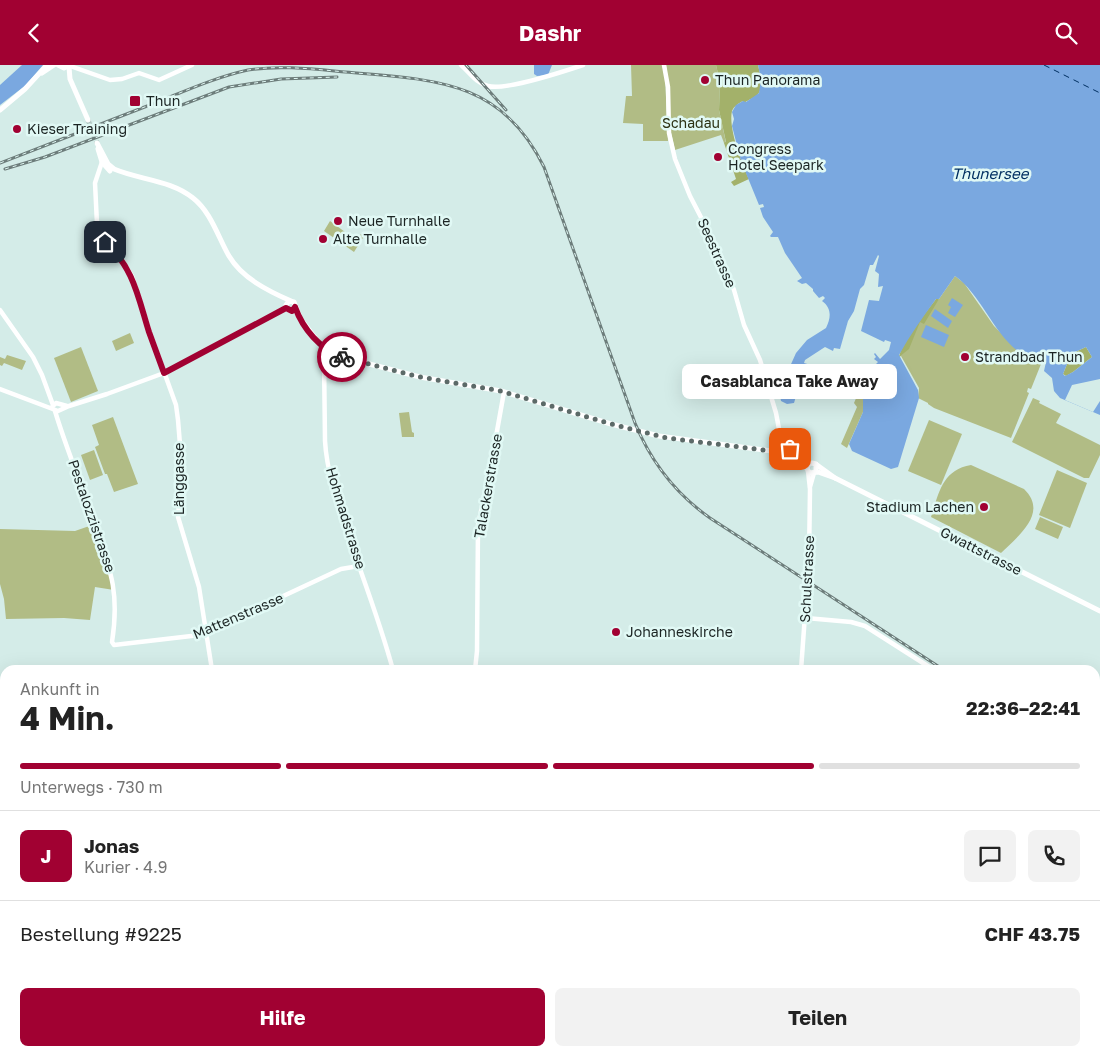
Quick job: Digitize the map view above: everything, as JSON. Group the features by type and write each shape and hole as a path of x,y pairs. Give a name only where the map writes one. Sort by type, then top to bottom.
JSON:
{"main road":[{"path":"0,110 41,73 47,65"},
{"path":"41,73 58,66 70,66 70,79"},
{"path":"58,66 70,79 88,120"},
{"path":"104,163 116,173 178,193 194,203 208,217 228,255 237,267 251,279 279,295 300,318 317,341 329,351 362,362 420,377 504,392 611,424 659,436 786,452"},
{"path":"288,306 294,303 300,318"},
{"name":"Gwattstrasse","path":"786,452 817,465 835,478 1100,611"},
{"name":"Gwattstrasse","path":"786,452 811,471 835,478"},
{"path":"810,463 811,471"},
{"path":"811,471 817,465"}],"street":[{"path":"79,65 84,70"},
{"path":"70,66 110,81 138,73 155,80 163,79 192,65"},
{"path":"461,65 480,83 496,87 556,74 583,65"},
{"name":"Seestrasse","path":"664,65 668,87 668,125 675,159 730,278 744,325 760,359 786,452"},
{"name":"Länggasse","path":"104,163 96,178 97,224 100,233 98,239 100,242 104,241 121,259 132,276 150,333 174,398 178,420 182,475 178,517 199,587 211,665"},
{"path":"0,389 56,407 69,406 107,395 164,373 288,306"},
{"path":"0,310 34,357 56,407"},
{"name":"Hohmadstrasse","path":"329,351 324,362 325,441 339,508 376,611 392,665"},
{"name":"Talackerstrasse","path":"475,665 478,525 504,392"},
{"path":"44,404 50,395"},
{"name":"Pestalozzistrasse","path":"56,407 112,574 116,609 113,644"},
{"name":"Schulstrasse","path":"801,665 809,560 811,471"},
{"name":"Mattenstrasse","path":"113,644 198,636 341,569 359,566"},
{"path":"806,619 850,622 865,626 926,665"}],"green space":[{"path":"631,65 662,65 665,75 668,141 643,141 643,124 623,123 626,96 632,96"},
{"name":"Schadau","path":"666,65 716,65 720,82 719,110 726,143 724,143 721,135 675,150 670,128 670,96"},
{"path":"716,65 758,65 761,77 761,86 758,94 742,106 744,114 741,114 740,109 743,101 735,106 732,111 731,118 734,136 739,155 749,179 734,186 731,182 736,179 724,143 726,142 719,110 720,82"},
{"path":"330,221 356,240 361,234 364,236 354,252 324,231"},
{"name":"Strandbad Thun","path":"955,276 964,283 994,326 1023,355 1043,359 1031,389 1028,388 1027,392 1029,393 1011,438 934,408 918,398 919,388 901,356 899,357 917,324 939,299"},
{"path":"936,299 939,299 924,324 920,322 909,349 899,357 909,335"},
{"path":"130,333 134,343 116,351 112,341"},
{"path":"81,347 98,391 71,402 54,358"},
{"path":"1086,347 1092,357 1073,372 1066,376 1063,374 1075,352"},
{"path":"7,355 26,361 22,370 4,363 2,366 0,365 0,357 5,359"},
{"path":"857,396 863,399 863,412 847,448 841,444 857,407 854,403"},
{"path":"1033,398 1061,414 1056,423 1100,445 1100,455 1089,478 1084,478 1012,442"},
{"path":"409,412 414,437 402,437 399,413"},
{"path":"113,417 138,484 114,492 95,447 99,445 92,425"},
{"path":"929,420 962,434 941,485 908,471"},
{"path":"94,450 103,475 90,480 81,455"},
{"name":"Stadium Lachen","path":"971,465 1024,489 1031,498 1033,507 1028,524 1001,553 931,517 940,491 948,477 961,468"},
{"path":"1057,470 1087,483 1070,528 1039,515"},
{"path":"1040,517 1063,527 1058,539 1035,529"},
{"path":"95,524 114,590 95,587 90,620 64,618 6,619 0,584 0,529 75,531"}],"water":[{"path":"22,65 43,65 26,85 0,105 0,85"},
{"path":"534,65 552,65 548,75 537,76 534,74"},
{"name":"Thunersee","path":"758,65 1100,65 1100,415 1060,398 1054,391 1052,378 1044,371 1045,359 1034,359 1025,356 1013,347 995,326 973,294 955,276 939,299 936,299 926,313 899,355 918,390 919,398 898,467 891,469 852,451 849,444 863,412 863,392 872,368 878,362 874,359 876,357 874,354 880,359 889,350 891,342 885,340 884,342 861,331 869,300 879,301 883,286 878,287 879,274 875,271 878,255 873,265 870,265 864,285 860,289 840,349 834,348 833,351 825,347 805,360 804,363 814,366 813,370 803,368 794,403 787,404 781,401 779,391 796,353 807,340 826,328 830,313 828,307 822,301 825,298 823,296 819,298 806,283 802,284 797,281 802,278 785,253 778,237 770,236 773,232 763,217 760,208 764,207 763,204 759,205 741,161 732,126 734,119 732,112 736,105 743,101 746,102 759,93 761,79","holes":["1086,347 1092,357 1073,372 1065,376 1063,374 1067,364 1072,359 1077,359 1075,352"]},
{"path":"952,298 963,305 955,317 948,313 951,307 948,305"},
{"path":"935,309 952,321 948,328 931,316"},
{"path":"926,325 949,335 944,347 921,337"}],"pier":[{"path":"1100,379 1100,401 1093,412 1065,400 1072,385"}],"ferry route":[{"path":"1044,65 1100,93"}],"tunnel":[{"path":"88,120 97,143"}],"railway":[{"path":"466,65 506,110"},
{"path":"0,163 224,76 248,70 296,68 407,78 435,82 461,89 485,100 507,116 526,138 544,167 635,423 649,451 666,476 686,499 710,518 936,665"},
{"path":"5,169 45,157 229,87 281,79 337,77"}],"way so far":[{"path":"342,357 420,377 501,391 611,424 667,438 772,451 790,449"}],"place":[{"name":"Thun Panorama","path":"705,80"},
{"name":"Thun","path":"135,101"},
{"name":"Kieser Training","path":"17,129"},
{"name":"Congress Hotel Seepark","path":"718,157"},
{"name":"Neue Turnhalle","path":"338,221"},
{"name":"Alte Turnhalle","path":"323,239"},
{"name":"Strandbad Thun","path":"965,357"},
{"name":"Casablanca Take Away","path":"790,449"},
{"name":"Stadium Lachen","path":"984,507"},
{"name":"Johanneskirche","path":"616,632"}],"route":[{"path":"105,242 126,265 132,276 164,373 286,308 292,311 295,307 300,318 319,343 329,351 342,357"}]}
